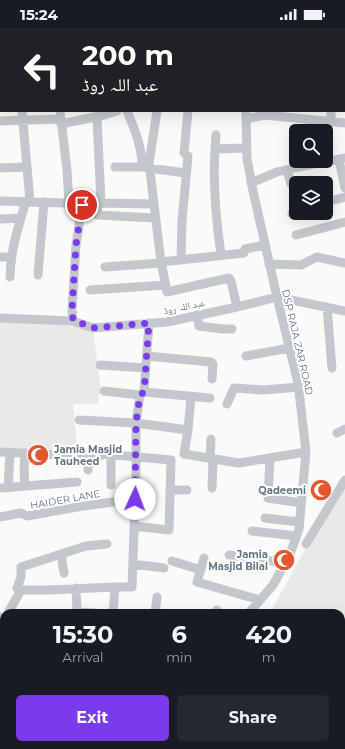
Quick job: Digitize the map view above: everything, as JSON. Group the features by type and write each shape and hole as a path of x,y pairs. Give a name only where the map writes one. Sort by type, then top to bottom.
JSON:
{"street":[{"path":"0,120 22,115 61,118 111,112"},
{"path":"127,112 142,153 154,204 161,263 167,292 169,293 229,278 237,307"},
{"path":"146,168 149,162 157,112"},
{"path":"181,259 185,173 188,156 184,153 188,112"},
{"path":"331,112 331,122"},
{"path":"245,113 265,115 304,115 331,122 345,123"},
{"name":"DSP RAJA ZAR ROAD","path":"245,113 247,159 269,264 299,387 306,452 299,522 290,554 273,585 252,609"},
{"path":"101,114 100,204 97,215 155,218"},
{"path":"10,277 11,257 15,238 28,201 27,167 22,115"},
{"path":"61,118 69,204"},
{"path":"216,134 213,179 221,254"},
{"path":"215,149 246,148"},
{"path":"253,182 286,170 342,159 345,188"},
{"path":"0,168 27,167"},
{"path":"115,167 146,168 185,173"},
{"path":"286,170 289,178"},
{"path":"253,182 275,180"},
{"path":"333,200 345,197"},
{"path":"0,201 28,201 82,205 154,204"},
{"path":"38,275 44,202"},
{"path":"73,320 72,310 76,245 82,205"},
{"path":"0,219 21,218"},
{"path":"296,235 345,222"},
{"path":"105,267 161,263 221,254 244,253 245,249 265,245"},
{"path":"0,258 11,257"},
{"path":"269,264 301,265 317,257 345,263"},
{"path":"90,290 166,285"},
{"path":"277,297 345,312"},
{"name":"عبد اللہ روڈ","path":"0,318 73,320 93,328 166,322 277,297"},
{"path":"327,307 332,368"},
{"path":"197,315 199,326 232,329"},
{"path":"106,544 86,546 21,567 21,577 17,588 21,590 48,590 132,587 136,423 146,368 149,323"},
{"path":"246,356 289,348"},
{"path":"147,356 211,362 213,364 212,379"},
{"path":"100,366 146,368"},
{"path":"227,404 234,388 263,390 299,387"},
{"path":"104,391 210,398"},
{"path":"191,396 184,454 239,463 306,452"},
{"path":"79,420 136,423 188,430"},
{"path":"211,439 212,488"},
{"path":"0,452 88,457 98,457 104,454 171,460 169,530 134,526"},
{"path":"10,453 4,488 77,482"},
{"path":"25,453 24,471 26,486"},
{"path":"111,455 111,485"},
{"path":"88,457 88,470"},
{"path":"270,458 268,498 301,503"},
{"path":"306,544 345,480"},
{"path":"170,490 187,490"},
{"name":"HAIDER LANE","path":"0,517 21,513 27,516 135,499"},
{"path":"265,518 299,522"},
{"path":"252,531 296,536"},
{"path":"61,554 64,573"},
{"path":"229,554 285,563"},
{"path":"204,558 197,581 198,583 260,600"},
{"path":"172,561 201,570"},
{"path":"133,564 164,568"},
{"path":"113,609 115,587"},
{"path":"76,588 77,609"},
{"path":"9,609 21,590"},
{"path":"156,609 157,597"}],"shaded area":[{"path":"0,317 93,328 100,384 98,404 73,404 78,454 0,452"},
{"path":"345,489 345,609 272,609 308,544"}],"place":[{"name":"Jamia Masjid Tauheed","path":"38,455"},
{"name":"Qadeemi","path":"321,490"},
{"name":"Jamia Masjid Bilal","path":"284,560"}],"route":[{"path":"82,205 76,245 75,286 72,310 73,320 93,328 149,323 144,392 140,395 136,423 135,499"}]}
